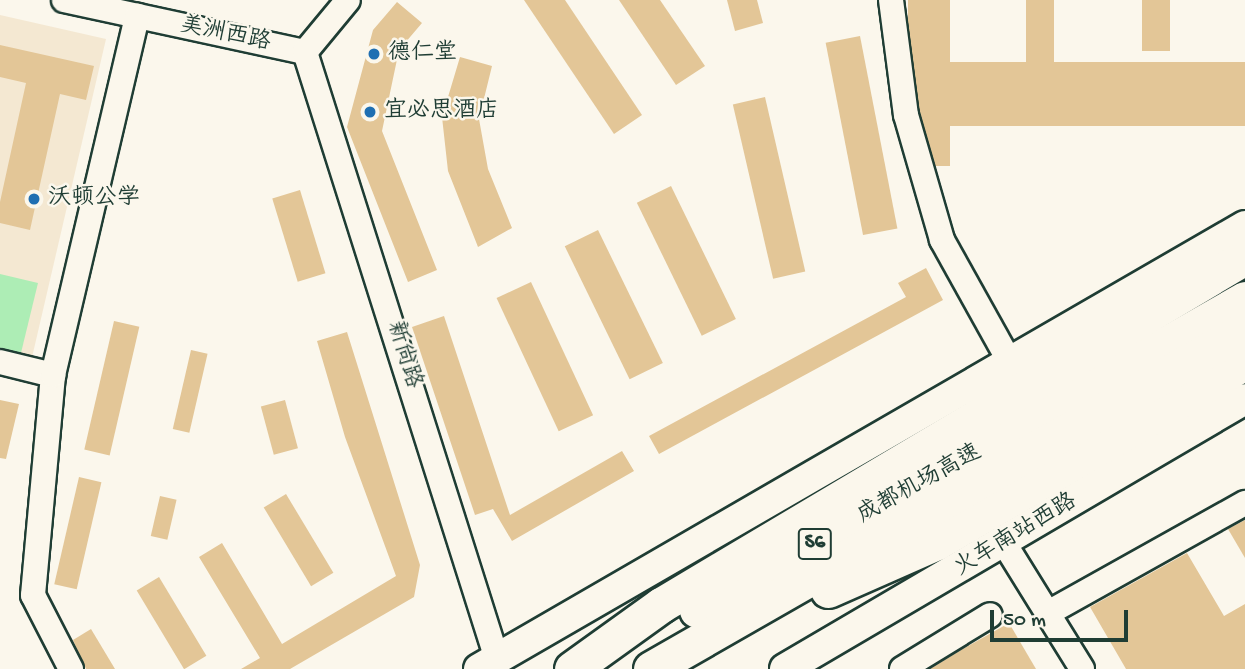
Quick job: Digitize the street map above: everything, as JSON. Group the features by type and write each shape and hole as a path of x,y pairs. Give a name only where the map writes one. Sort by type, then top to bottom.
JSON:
{"highway":[{"path":"572,669 661,605 1245,257"},
{"name":"成都机场高速","path":"593,669 1245,299"},
{"name":"成都机场高速","path":"651,669 1245,329"},
{"path":"651,669 937,542 1245,362"}],"main road":[{"path":"488,664 1245,226"},
{"name":"火车南站西路","path":"785,669 1004,543 1245,399"}],"street":[{"name":"美洲西路","path":"64,0 305,52"},
{"path":"305,52 348,0"},
{"path":"891,0 906,115 942,240 1010,362"},
{"path":"71,669 33,595 53,375 137,16"},
{"name":"新尚路","path":"305,52 488,664"},
{"path":"0,362 53,375"},
{"path":"1048,613 1245,503"},
{"path":"1004,543 1083,669"},
{"path":"902,669 990,615"}],"shaded area":[{"name":"沃顿公学","path":"0,15 106,39 30,366 0,359"}],"green space":[{"path":"0,274 38,283 20,357 0,352"}],"building":[{"path":"524,0 565,0 642,115 614,134"},
{"path":"619,0 660,0 705,66 676,85"},
{"path":"727,0 757,0 763,23 735,31"},
{"path":"908,0 950,0 950,166 908,166"},
{"path":"1026,0 1054,0 1054,108 1026,108"},
{"path":"1142,0 1170,0 1170,51 1142,51"},
{"path":"397,2 422,23 399,50 382,131 437,270 408,282 347,127 373,30"},
{"path":"860,36 897,228 863,235 826,43"},
{"path":"0,45 94,66 86,100 60,94 30,230 0,223 0,202 26,83 0,77"},
{"path":"460,57 492,66 479,119 488,169 512,228 478,247 448,171 442,117"},
{"path":"908,62 1245,62 1245,126 908,126"},
{"path":"765,97 805,271 773,279 733,104"},
{"path":"671,186 736,319 702,336 637,203"},
{"path":"300,190 325,273 298,282 272,198"},
{"path":"598,230 663,363 630,379 565,246"},
{"path":"926,268 943,300 659,454 649,436 906,297 898,283"},
{"path":"531,282 593,415 559,431 497,298"},
{"path":"444,316 510,515 622,451 634,471 512,541 493,509 475,515 412,327"},
{"path":"114,321 139,327 110,455 84,450"},
{"path":"347,332 420,565 414,597 290,669 241,669 260,658 199,557 222,543 282,644 396,576 345,437 317,341"},
{"path":"191,350 208,354 189,433 173,429"},
{"path":"0,400 19,404 6,459 0,458"},
{"path":"285,400 298,448 274,455 261,406"},
{"path":"79,477 101,482 77,589 54,584"},
{"path":"286,494 333,573 311,586 264,507"},
{"path":"160,496 177,500 167,540 151,536"},
{"path":"1245,520 1245,558 1228,529"},
{"path":"1187,553 1224,616 1245,604 1245,669 1126,669 1090,607"},
{"path":"159,577 206,656 184,669 137,590"},
{"path":"1009,623 1036,669 930,669 961,650"},
{"path":"91,629 115,669 86,669 73,640"}],"place":[{"name":"德仁堂","path":"374,54"},
{"name":"宜必思酒店","path":"370,112"},
{"name":"沃顿公学","path":"34,199"}]}
